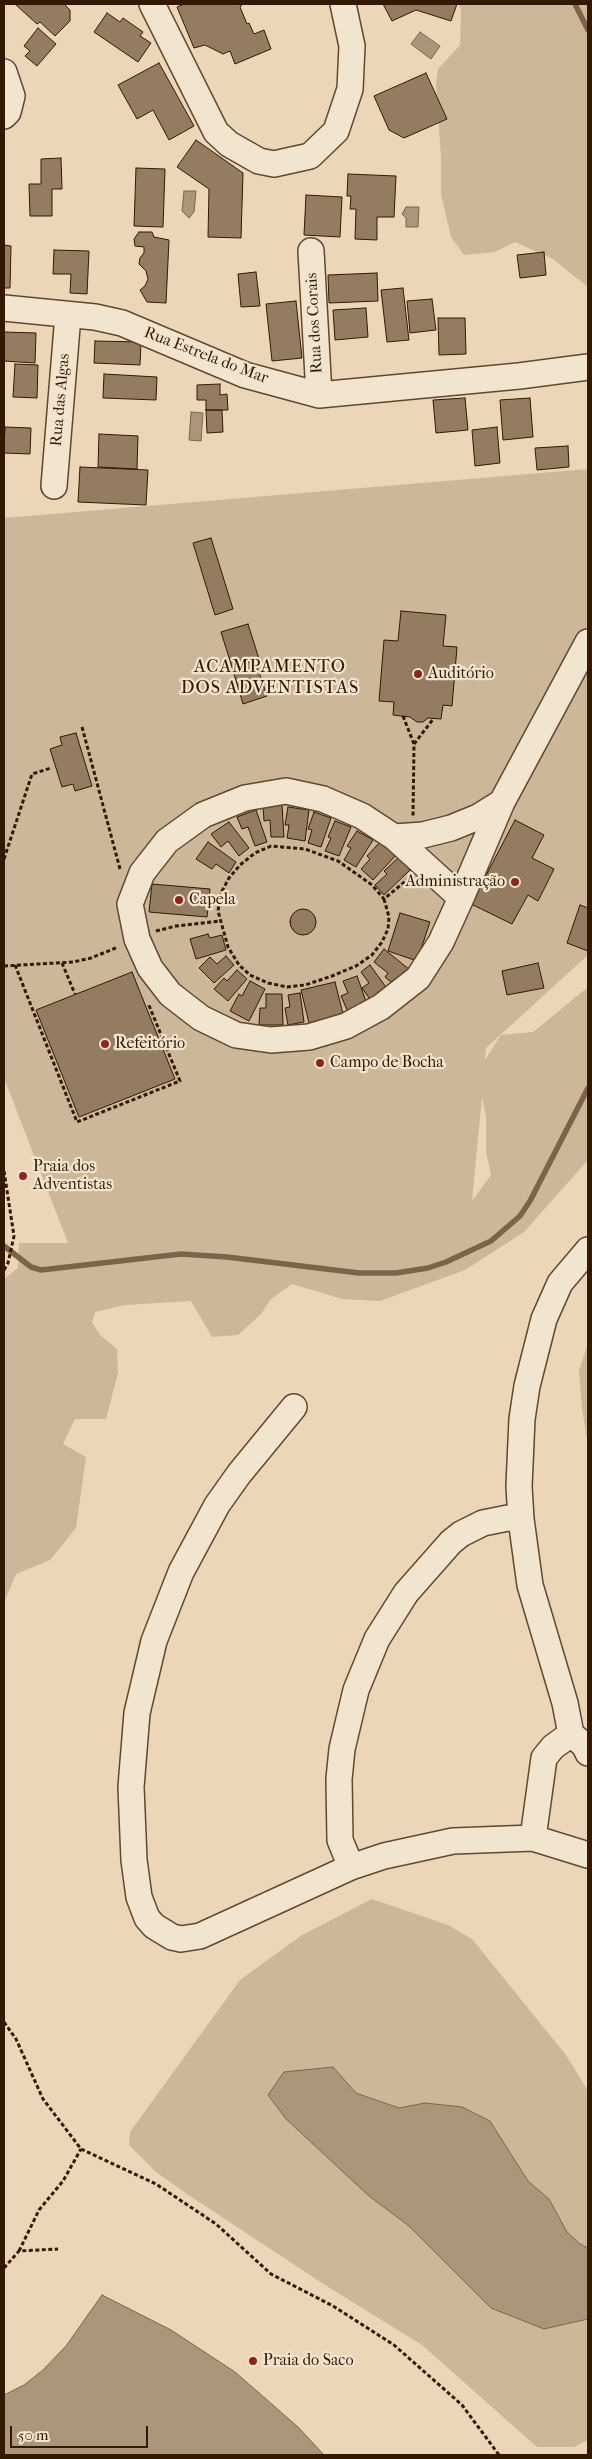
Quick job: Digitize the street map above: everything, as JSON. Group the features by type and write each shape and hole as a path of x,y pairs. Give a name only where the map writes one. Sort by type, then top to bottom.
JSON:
{"street":[{"path":"152,4 216,132 229,144 259,161 274,164 310,156 336,131 350,89 352,46 343,4"},
{"path":"4,72 12,96 8,112 4,116"},
{"name":"Rua dos Corais","path":"311,251 319,395"},
{"name":"Rua Estrela do Mar","path":"4,308 95,317 122,323 245,375 319,395 519,376 588,367"},
{"name":"Rua das Algas","path":"54,486 68,315"},
{"path":"460,898 426,864 404,836 323,799 286,792 245,798 203,815 167,841 142,872 130,904 137,939 150,968 170,994 201,1018 236,1035 271,1040 310,1037 346,1026 381,1007 418,978 441,942 502,802 588,642"},
{"path":"404,836 451,828 478,817 502,802"},
{"path":"588,1250 572,1267 551,1300 534,1352 522,1419 519,1486 521,1519 530,1585 565,1703 571,1734 584,1745 588,1753"},
{"path":"294,1406 239,1474 217,1505 198,1538 166,1606 154,1641 137,1713 131,1787 134,1860 139,1897 146,1918 163,1933 181,1939 200,1936 351,1867 384,1856 453,1841 533,1838 588,1855"},
{"path":"351,1867 340,1840 338,1780 342,1749 356,1690 377,1640 406,1593 451,1542 461,1534 483,1523 508,1518 521,1519"},
{"path":"533,1838 544,1758 553,1746 571,1734"}],"path":[{"path":"403,716 414,744 404,836"},
{"path":"414,744 434,718"},
{"path":"82,727 130,904"},
{"path":"4,859 32,774 51,768"},
{"path":"271,846 306,849 338,861 372,885 384,899 389,917 388,929 382,942 372,955 356,966 305,985 287,987 268,983 250,975 239,965 228,947 218,911 221,893 229,878 240,864 255,852 271,846"},
{"path":"384,899 426,864"},
{"path":"4,966 62,963 91,958 153,931 176,926 220,921"},
{"path":"62,963 75,994"},
{"path":"15,965 78,1122 180,1081 147,999"},
{"path":"4,1171 14,1236 8,1263 4,1270"},
{"path":"4,2022 16,2039 43,2099 81,2149 156,2184 216,2224 271,2274 333,2306 394,2345 462,2405 499,2455"},
{"path":"4,2268 19,2250 39,2210 63,2181 81,2149"},
{"path":"19,2250 58,2249"}],"shaded area":[{"path":"459,4 588,4 588,287 553,259 515,242 495,252 464,255 451,237 441,194 441,158 436,83 438,69 460,45 461,11"},
{"path":"420,32 440,46 431,59 411,44"},
{"path":"184,191 196,191 194,212 189,218 182,211"},
{"path":"406,207 419,207 418,227 406,227 406,218 402,214"},
{"path":"191,412 203,413 201,441 189,440"},
{"path":"588,469 588,955 486,1048 485,1060 501,1035 533,1032 588,987 588,1160 524,1232 465,1270 380,1301 342,1299 292,1284 270,1300 262,1313 238,1335 212,1337 191,1301 125,1305 95,1312 92,1322 100,1335 117,1349 118,1373 106,1419 75,1419 63,1444 86,1457 76,1528 50,1560 16,1574 4,1603 4,1279 18,1268 19,1243 68,1243 4,1078 4,518","holes":["482,1097 486,1116 486,1151 491,1175 472,1201"]},
{"path":"588,1343 588,1446 582,1409 579,1371"},
{"path":"372,1899 448,1925 472,1939 566,2055 588,2091 588,2248 580,2244 567,2232 549,2199 528,2181 490,2121 462,2107 425,2103 399,2108 356,2093 333,2067 268,2095 286,2119 369,2196 409,2226 491,2308 544,2329 588,2319 588,2440 574,2447 537,2447 422,2345 325,2285 187,2194 156,2172 129,2145 130,2132 240,1980 302,1935"},
{"path":"333,2067 356,2093 399,2108 425,2103 462,2107 490,2121 528,2181 549,2199 567,2232 580,2244 588,2248 588,2319 544,2329 491,2308 409,2226 369,2196 286,2119 268,2095 284,2072"},
{"path":"102,2295 171,2330 235,2372 298,2427 324,2455 4,2455 4,2395 24,2385 43,2370 66,2346"}],"building":[{"path":"15,4 64,4 70,10 70,21 55,36 40,22 37,24"},
{"path":"184,4 243,4 240,7 247,24 249,23 254,34 264,30 271,49 235,64 230,51 223,54 205,45 194,48 177,7"},
{"path":"383,4 457,4 451,21 416,10 392,21"},
{"path":"107,13 120,22 123,18 143,32 140,36 151,43 138,62 94,32"},
{"path":"38,28 56,44 37,66 25,56 30,51 24,46"},
{"path":"159,63 194,126 169,140 153,110 137,119 118,85"},
{"path":"426,73 447,119 404,138 389,130 374,96"},
{"path":"196,140 243,173 241,238 208,237 209,189 177,167"},
{"path":"61,158 62,189 52,189 52,216 30,216 29,184 41,184 41,159"},
{"path":"136,168 165,169 163,227 134,226"},
{"path":"348,174 396,176 394,217 377,217 377,240 355,239 356,209 350,209 351,196 347,196"},
{"path":"306,195 342,197 340,237 304,235"},
{"path":"139,232 152,232 154,237 169,240 166,303 147,302 140,290 145,286 148,279 146,271 139,264 140,258 144,253 144,247 135,246 134,239"},
{"path":"4,245 11,246 10,288 4,288"},
{"path":"54,250 89,251 87,294 70,293 71,274 53,274"},
{"path":"544,252 546,275 520,278 517,255"},
{"path":"256,272 260,306 241,307 238,274"},
{"path":"377,273 378,301 329,303 328,275"},
{"path":"403,288 409,340 387,342 381,290"},
{"path":"432,299 436,330 410,333 407,301"},
{"path":"296,301 302,358 272,361 266,304"},
{"path":"366,308 368,337 335,340 333,310"},
{"path":"438,318 465,318 466,354 439,355"},
{"path":"4,332 36,333 35,363 4,361"},
{"path":"95,341 141,342 140,365 94,363"},
{"path":"15,364 38,365 37,398 13,397"},
{"path":"104,374 157,377 156,400 103,398"},
{"path":"220,384 220,395 227,394 228,410 206,410 206,400 197,400 197,385"},
{"path":"465,398 468,430 436,433 433,400"},
{"path":"530,398 533,437 503,440 500,400"},
{"path":"206,410 222,410 223,432 207,433"},
{"path":"5,427 31,428 30,454 4,453"},
{"path":"497,427 500,463 475,466 472,430"},
{"path":"99,434 138,436 137,469 98,467"},
{"path":"568,446 569,467 537,470 535,448"},
{"path":"80,467 148,470 146,505 78,502"},
{"path":"211,538 233,609 215,615 193,543"},
{"name":"Auditório","path":"401,611 446,615 443,646 457,647 452,706 443,705 441,719 428,718 423,722 417,722 410,717 393,715 394,702 379,701 384,640 398,641"},
{"path":"248,624 259,659 232,667 221,632"},
{"path":"255,660 267,696 243,704 232,667"},
{"path":"76,733 92,786 75,791 73,784 62,787 50,749 62,745 60,737"},
{"path":"263,805 282,805 284,837 271,837 270,820 264,821"},
{"path":"288,807 309,810 305,841 287,838 289,825 285,825"},
{"path":"256,810 267,842 255,846 248,827 242,829 237,817"},
{"path":"314,812 331,818 321,847 308,843 312,830 308,829"},
{"name":"Administração","path":"515,820 544,835 532,858 554,869 538,901 528,895 512,924 471,904"},
{"path":"335,821 351,827 339,856 325,851 331,838 328,837"},
{"path":"229,822 249,848 239,856 228,841 221,847 211,834"},
{"path":"357,831 373,840 356,867 344,860 351,848 347,846"},
{"path":"208,842 236,862 229,873 216,864 212,869 196,859"},
{"path":"380,842 396,855 373,880 361,869 370,859 367,856"},
{"path":"398,858 410,870 384,895 375,885 387,874 384,871"},
{"name":"Capela","path":"152,884 210,889 207,917 149,912"},
{"path":"580,905 588,908 588,951 567,943"},
{"path":"303,909 312,913 316,922 312,931 303,935 294,931 290,922 294,913"},
{"path":"400,913 430,922 417,961 388,951"},
{"path":"208,934 210,938 222,935 226,950 196,959 190,939"},
{"path":"384,949 410,970 397,987 385,977 388,973 374,962"},
{"path":"226,956 234,965 214,983 199,968 210,957 217,964"},
{"path":"538,963 544,988 507,995 502,971"},
{"path":"370,965 388,990 372,1002 362,988 369,983 361,972"},
{"path":"237,970 247,979 228,1001 214,989 224,978 227,981"},
{"name":"Refeitório","path":"132,972 175,1079 79,1117 36,1010"},
{"path":"357,976 367,1004 348,1012 341,996 348,993 343,981"},
{"path":"250,981 265,989 249,1021 230,1011 239,994 242,996"},
{"path":"335,982 343,1014 309,1023 301,990"},
{"path":"300,993 304,1022 288,1025 285,1008 290,1007 288,995"},
{"path":"266,994 282,994 283,1025 259,1025 260,1008 266,1008"}],"waterway":[{"path":"575,4 588,30"},
{"path":"4,1246 31,1267 41,1270 181,1254 227,1257 359,1273 396,1273 428,1268 446,1262 491,1241 520,1216 530,1201 588,1088"}],"place":[{"name":"Auditório","path":"418,674"},
{"name":"Administração","path":"515,882"},
{"name":"Capela","path":"179,900"},
{"name":"Refeitório","path":"105,1044"},
{"name":"Campo de Bocha","path":"320,1063"},
{"name":"Praia dos Adventistas","path":"23,1176"},
{"name":"Praia do Saco","path":"253,2361"}],"district":[{"name":"ACAMPAMENTO DOS ADVENTISTAS","path":"270,678"}]}
